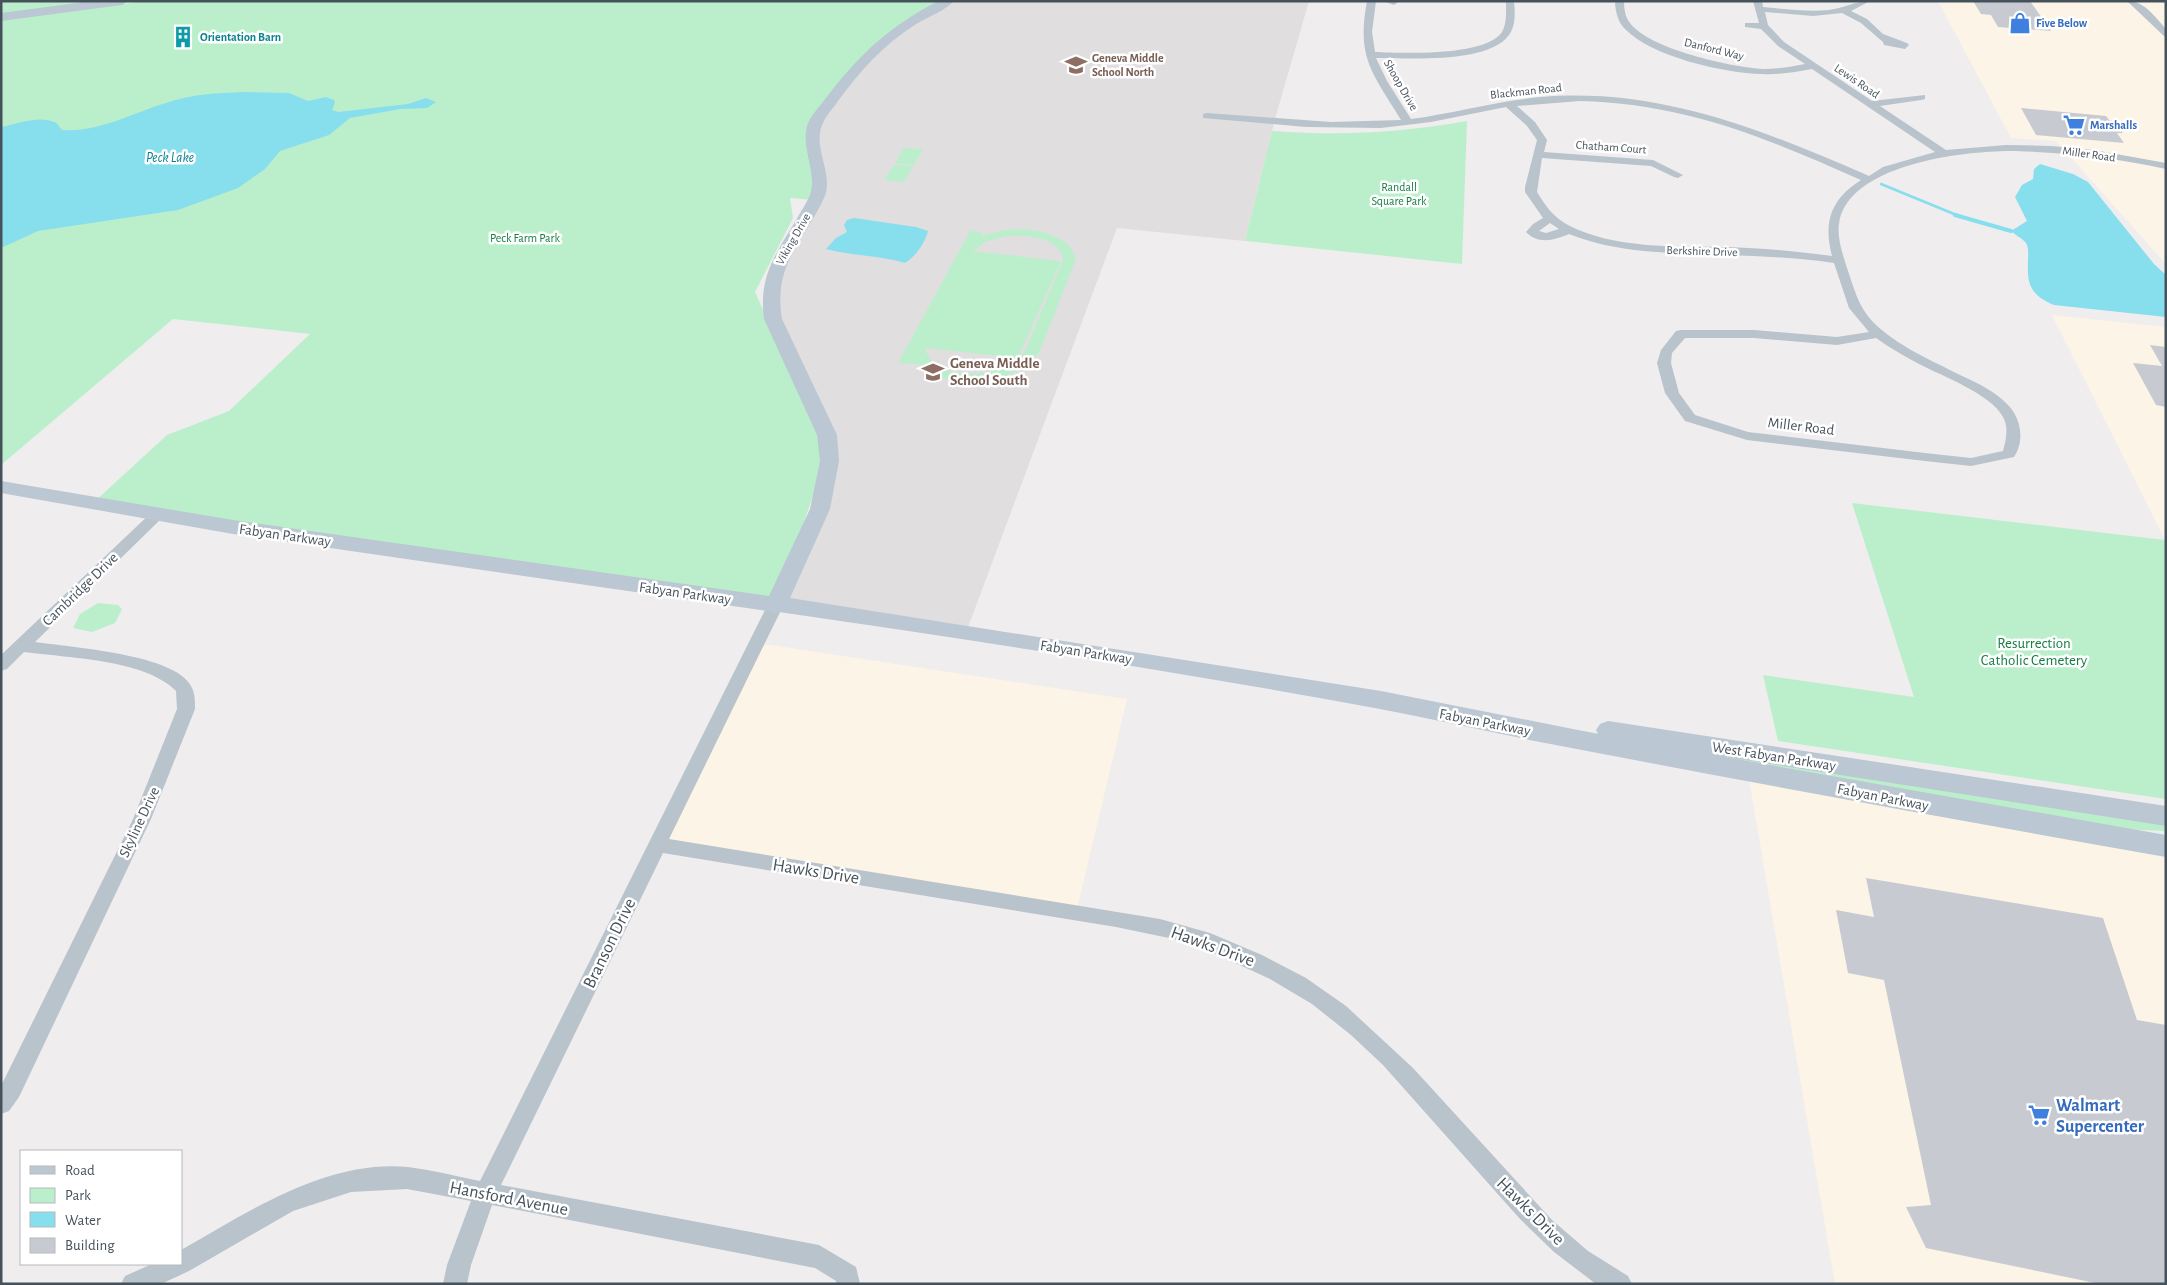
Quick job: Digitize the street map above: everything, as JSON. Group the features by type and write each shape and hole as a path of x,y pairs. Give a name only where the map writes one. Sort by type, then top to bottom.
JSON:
{"main road":[{"path":"1,17 122,1"},
{"name":"Viking Drive","path":"775,606 822,504 828,477 830,455 827,434 774,319 770,303 770,288 778,262 818,195 813,143 814,127 852,71 869,52 902,26 948,1"},
{"name":"Fabyan Parkway","path":"1,487 233,527 894,622 1381,700 1537,732 1944,808 2166,846"},
{"name":"West Fabyan Parkway","path":"1381,700 1524,717 2166,816"}],"street":[{"name":"Shoop Drive","path":"1372,1 1367,36 1371,55 1380,76 1408,123"},
{"path":"1387,1 1394,2"},
{"path":"1371,55 1449,54 1482,47 1502,37 1510,23 1510,1"},
{"name":"Danford Way","path":"1620,1 1620,9 1627,26 1642,37 1668,50 1732,68 1758,72 1813,66"},
{"path":"1758,5 1818,12 1843,10 1866,1"},
{"path":"2131,1 2146,12 2166,35"},
{"name":"Lewis Road","path":"1758,5 1764,26 1781,44 1942,152"},
{"path":"1843,10 1864,21 1880,36 1889,41"},
{"path":"1748,25 1764,26"},
{"path":"1629,40 1642,37"},
{"path":"1604,86 1608,100"},
{"path":"1869,104 1921,97"},
{"name":"Blackman Road","path":"1207,116 1319,126 1408,123 1509,104 1554,99 1608,100 1653,104 1702,114 1754,130 1867,179"},
{"name":"Berkshire Drive","path":"1509,104 1531,124 1542,140 1540,155 1530,188 1538,205 1551,218 1569,230 1626,246 1674,251 1798,255 1838,260"},
{"name":"Miller Road","path":"1879,334 1837,341 1754,334 1680,334 1666,353 1664,363 1672,393 1690,418 1747,436 1971,462 2009,454 2014,437 2010,418 1989,395 1879,334 1860,316 1838,260 1833,224 1845,198 1867,179 1892,166 1942,152 1990,148 2047,149 2166,166"},
{"name":"Chatham Court","path":"1540,155 1653,164 1678,175"},
{"path":"1551,218 1537,226 1532,232 1540,238 1554,237 1569,230"},
{"name":"Cambridge Drive","path":"1,665 158,514"},
{"name":"Branson Drive","path":"455,1284 459,1265 485,1194 775,606"},
{"name":"Skyline Drive","path":"5,1094 142,819 186,709 186,692 180,684 160,671 127,662 21,646"},
{"name":"Hawks Drive","path":"658,845 1126,921 1185,933 1227,948 1264,965 1308,991 1358,1028 1448,1122 1514,1196 1561,1243 1602,1275 1620,1284"},
{"name":"Hansford Avenue","path":"182,1262 288,1202 351,1181 407,1178 819,1258 848,1280"},
{"name":"Hansford Avenue","path":"133,1284 176,1265"}],"shaded area":[{"name":"Geneva Middle School South","path":"952,1 1309,1 1275,119 1245,241 1117,228 967,630 784,602 828,500 778,321 782,262 823,198 817,130 829,109 872,53"},
{"path":"1938,1 2166,1 2166,264 2056,141 2011,138"},
{"path":"2052,315 2166,327 2166,542 2165,540"},
{"path":"764,644 1127,699 1077,909 667,839"},
{"path":"1749,779 2166,857 2166,1284 1835,1284"}],"green space":[{"path":"1,1 110,1 1,16"},
{"name":"Peck Farm Park","path":"145,1 948,1 885,38 814,127 815,200 790,198 793,218 755,292 828,452 775,606 94,502 167,435 229,411 310,334 173,319 1,465 1,20"},
{"name":"Randall Square Park","path":"1467,121 1462,264 1245,241 1272,131 1346,133 1393,131"},
{"path":"904,148 923,149 914,165 895,163"},
{"path":"894,165 913,166 904,182 884,180"},
{"path":"1025,229 1056,237 1069,245 1073,252 1076,259 1039,353 1023,369 994,380 961,382 939,377 918,364 898,363 970,231 982,232 981,236 1004,230","holes":["1007,236 1032,237 1048,241 1060,251 1063,259 1025,351 1018,358 1061,261 973,251 985,242","925,348 1018,358 988,372 972,374 956,372 942,368 931,360"]},
{"name":"Resurrection Catholic Cemetery","path":"1852,503 2165,540 2166,799 1778,741 1763,675 1914,697"},
{"path":"98,603 118,605 122,609 115,623 92,632 73,628 80,614"},
{"path":"1537,724 2166,821 2166,831 2070,827"}],"water":[{"name":"Peck Lake","path":"245,92 289,93 308,101 326,97 334,100 332,110 338,112 408,104 426,98 436,102 427,108 400,109 350,118 329,135 280,151 265,169 238,188 178,210 38,231 1,248 1,127 42,119 57,124 62,130 89,128 175,100 195,96"},
{"path":"2040,164 2073,174 2088,182 2154,264 2166,275 2166,317 2054,305 2039,297 2029,282 2027,245 2011,231 2027,221 2015,197 2022,185 2033,179 2034,169"},
{"path":"854,218 916,227 928,231 919,249 905,263 826,249 836,238 847,232 844,225 847,220"}],"building":[{"path":"1973,1 2030,1 2051,31 1998,27 1991,15 1981,14"},
{"name":"Marshalls","path":"2021,108 2106,116 2109,120 2114,121 2123,133 2117,133 2124,143 2036,135"},
{"path":"2150,345 2166,347 2166,407 2156,405 2133,363 2162,366"},
{"name":"Walmart Supercenter","path":"1866,878 2103,918 2137,1020 2166,1025 2166,1284 2100,1284 1926,1248 1906,1207 1931,1205 1884,980 1848,973 1836,910 1874,917"}],"waterway":[{"path":"1881,184 1959,216"},
{"path":"1955,215 2011,231"}],"place":[{"name":"Five Below","path":"2020,23"},
{"name":"Orientation Barn","path":"183,37"},
{"name":"Geneva Middle School North","path":"1076,65"},
{"name":"Marshalls","path":"2074,125"},
{"name":"Geneva Middle School South","path":"933,372"},
{"name":"Walmart Supercenter","path":"2039,1115"}]}
